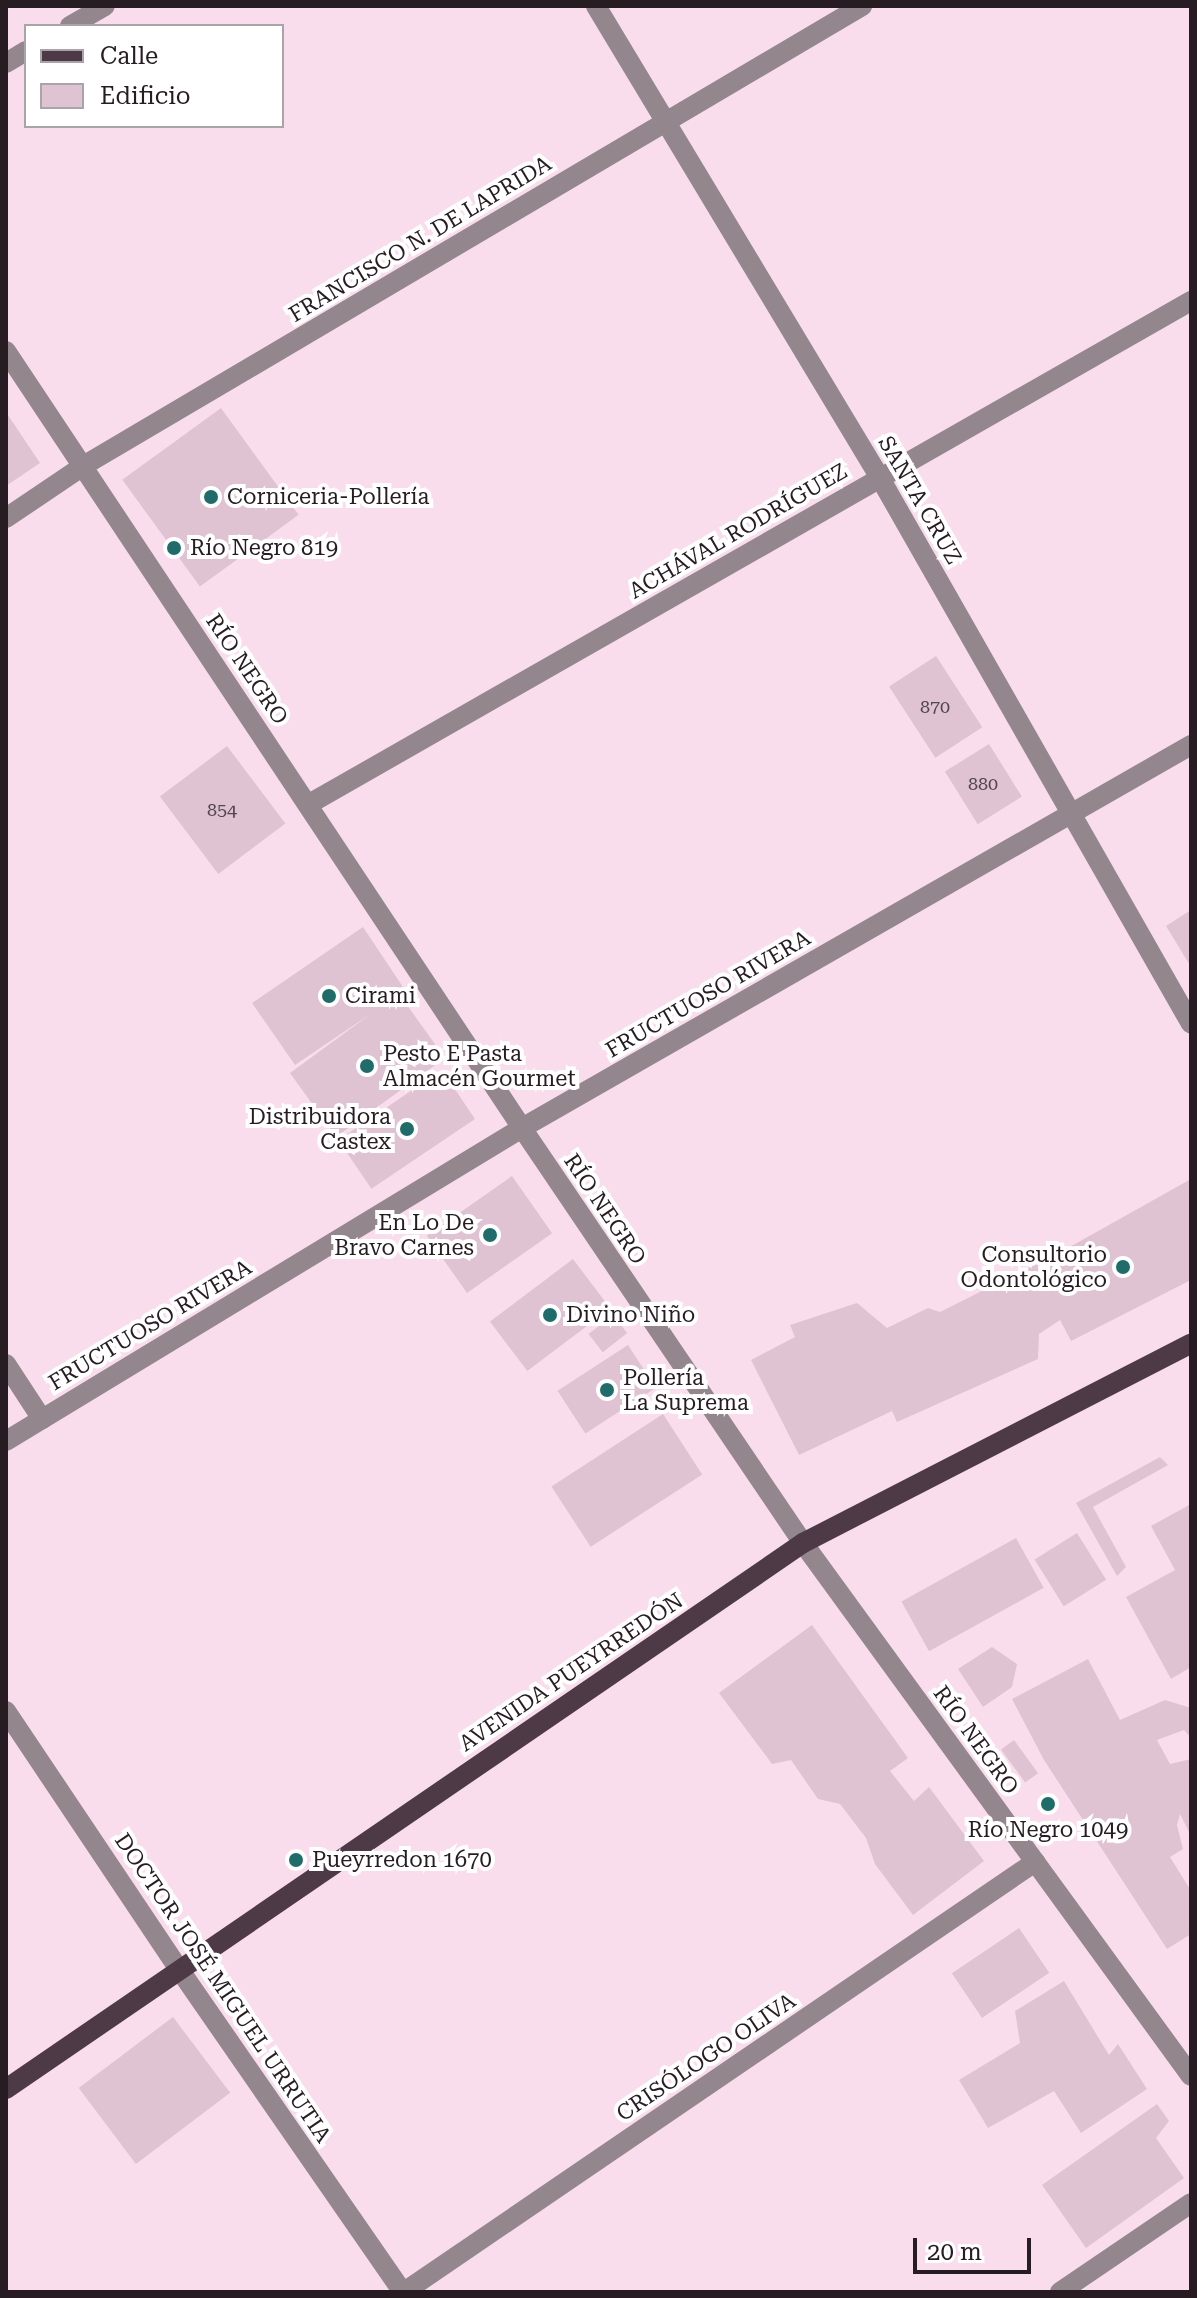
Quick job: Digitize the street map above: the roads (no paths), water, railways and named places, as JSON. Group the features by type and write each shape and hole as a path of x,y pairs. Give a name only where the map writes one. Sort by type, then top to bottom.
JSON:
{"main road":[{"name":"AVENIDA PUEYRREDÓN","path":"6,2089 803,1543 1191,1344"}],"street":[{"path":"74,24 105,6"},
{"name":"SANTA CRUZ","path":"596,6 880,478 1191,1024"},
{"name":"FRANCISCO N. DE LAPRIDA","path":"6,518 83,466 862,6"},
{"path":"6,63 24,52"},
{"name":"ACHÁVAL RODRÍGUEZ","path":"309,804 1191,301"},
{"name":"RÍO NEGRO","path":"6,351 522,1128 803,1543 1191,2076"},
{"name":"FRUCTUOSO RIVERA","path":"6,1441 522,1128 1191,745"},
{"path":"6,1364 42,1419"},
{"name":"DOCTOR JOSÉ MIGUEL URRUTIA","path":"6,1711 179,1969 404,2292"},
{"name":"CRISÓLOGO OLIVA","path":"404,2292 1035,1862"},
{"path":"1060,2292 1191,2203"}],"place":[{"name":"Corniceria-Pollería","path":"211,497"},
{"name":"Río Negro 819","path":"174,548"},
{"name":"Cirami","path":"329,996"},
{"name":"Pesto E Pasta Almacén Gourmet","path":"367,1066"},
{"name":"Distribuidora Castex","path":"407,1129"},
{"name":"En Lo De Bravo Carnes","path":"490,1235"},
{"name":"Consultorio Odontológico","path":"1123,1267"},
{"name":"Divino Niño","path":"550,1315"},
{"name":"Pollería La Suprema","path":"607,1390"},
{"name":"Río Negro 1049","path":"1048,1804"},
{"name":"Pueyrredon 1670","path":"296,1860"}]}
